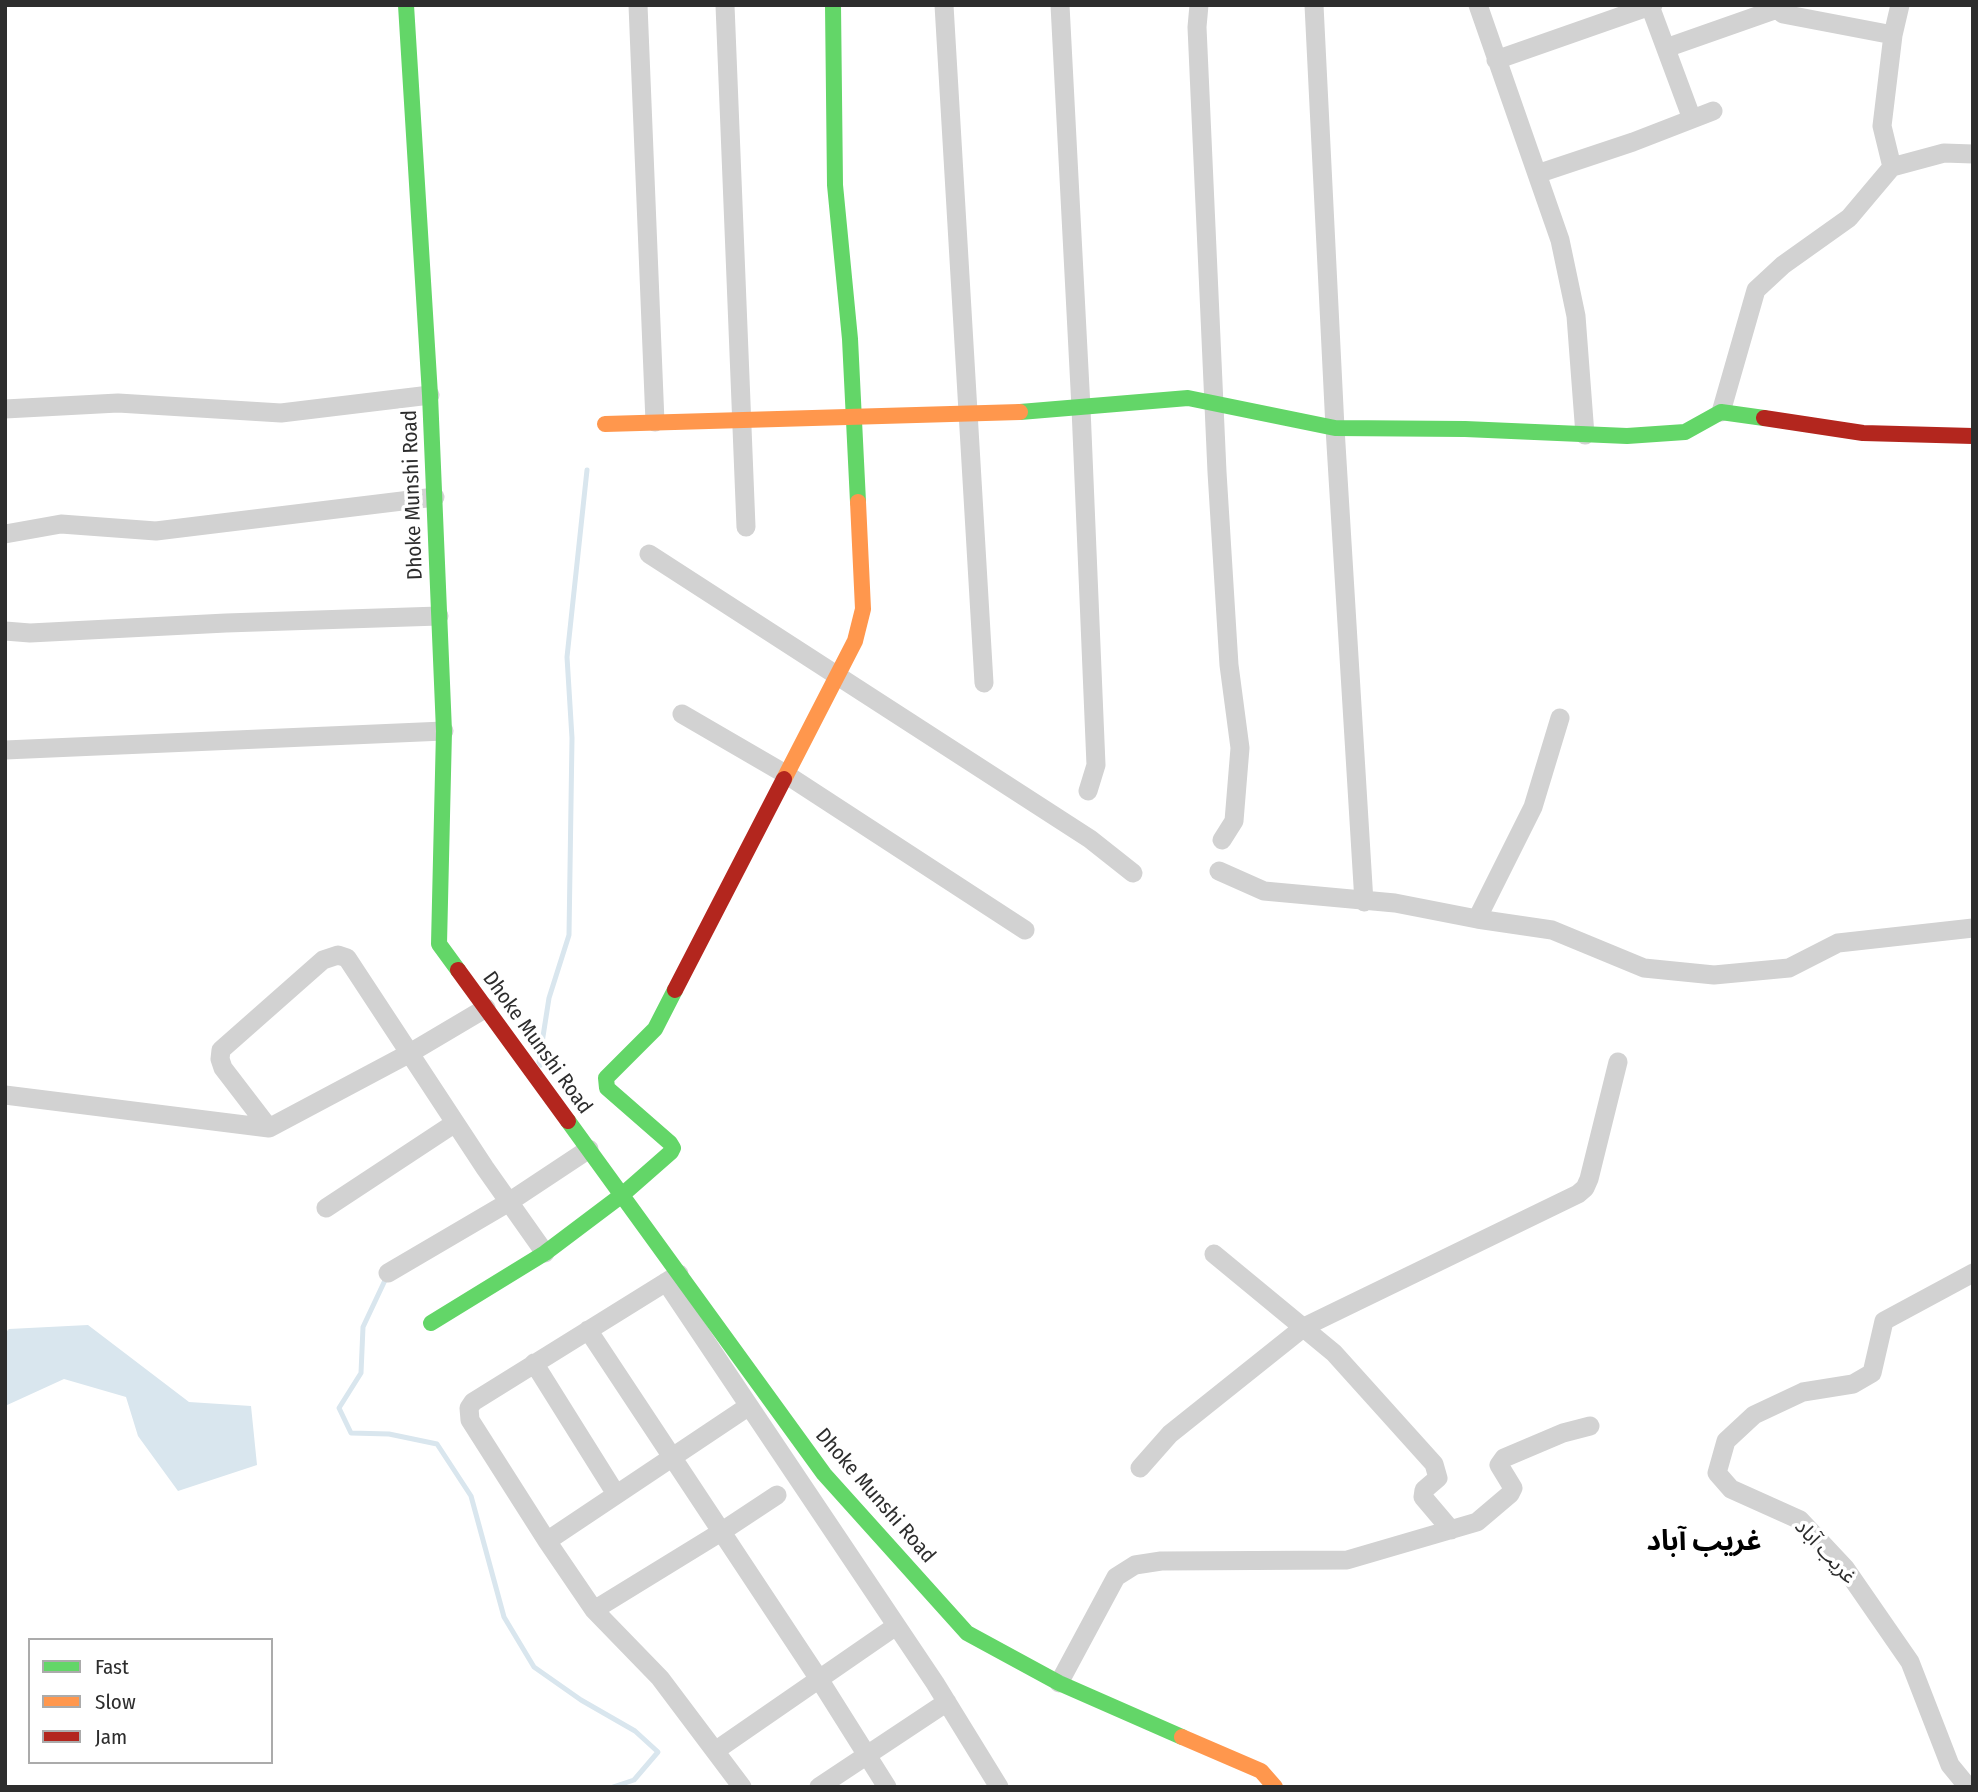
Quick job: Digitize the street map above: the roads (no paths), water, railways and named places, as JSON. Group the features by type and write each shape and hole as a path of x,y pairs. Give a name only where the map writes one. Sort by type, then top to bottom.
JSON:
{"street":[{"name":"Dhoke Munshi Road","path":"406,5 430,395 444,731 439,944 622,1195 673,1278 824,1475 967,1633 1059,1683 1261,1771 1275,1787"},
{"path":"638,5 655,422"},
{"path":"725,5 746,527"},
{"path":"431,1323 545,1253 622,1195 673,1148 607,1088 606,1078 655,1029 855,641 863,609 850,339 835,186 833,5"},
{"path":"944,5 984,683"},
{"path":"1060,5 1096,765 1088,791"},
{"path":"1199,5 1197,27 1214,403 1229,665 1240,748 1234,821 1222,840"},
{"path":"1314,5 1335,428 1364,902"},
{"path":"1478,5 1560,240 1576,316 1585,435"},
{"path":"1892,167 1881,126 1893,35 1900,5"},
{"path":"1496,60 1646,6 1666,48 1692,119"},
{"path":"1666,48 1777,7 1783,14 1893,35"},
{"path":"1537,174 1633,142 1713,111"},
{"path":"1721,412 1756,290 1783,265 1849,218 1892,167 1944,153 1973,154"},
{"path":"5,409 118,403 281,413 430,395"},
{"path":"605,424 1033,412 1188,398 1335,428 1465,429 1626,436 1685,432 1721,412 1863,433 1973,436"},
{"path":"5,534 61,524 156,531 435,497"},
{"path":"649,554 1090,839 1133,873"},
{"path":"5,632 439,616"},
{"path":"682,714 787,775 1025,930"},
{"path":"1476,919 1533,807 1560,718"},
{"path":"5,750 444,731"},
{"path":"1219,871 1264,891 1395,904 1552,930 1644,968 1714,975 1789,968 1838,943 1973,928"},
{"path":"269,1128 223,1068 219,1059 221,1050 323,960 338,955 347,958 455,1123 545,1253"},
{"path":"5,1095 269,1128 410,1053 486,1008"},
{"path":"1140,1468 1170,1434 1304,1327 1578,1194 1589,1179 1618,1062"},
{"path":"326,1208 455,1123"},
{"path":"388,1273 509,1202 589,1149"},
{"path":"1214,1254 1334,1353 1434,1464 1438,1478 1424,1490 1423,1497 1451,1530"},
{"name":"غریب آباد","path":"1968,1787 1950,1765 1910,1662 1845,1567 1800,1520 1731,1489 1717,1473 1726,1441 1754,1415 1803,1392 1853,1384 1872,1373 1884,1321 1973,1273"},
{"path":"742,1787 660,1678 594,1610 470,1420 469,1408 473,1402 673,1278 749,1406 947,1702 999,1787"},
{"path":"588,1330 819,1679 887,1787"},
{"path":"534,1363 616,1494"},
{"path":"547,1541 749,1406"},
{"path":"1059,1683 1116,1577 1135,1565 1161,1561 1347,1560 1451,1530 1476,1522 1510,1494 1512,1483 1499,1465 1504,1458 1563,1433 1590,1426"},
{"path":"594,1610 777,1495"},
{"path":"715,1751 896,1626"},
{"path":"819,1787 947,1702"}],"waterway":[{"path":"541,1065 539,1062 549,998 569,935 572,738 567,657 587,470"},
{"path":"387,1276 363,1327 361,1373 339,1408 351,1433 389,1434 437,1444 471,1496 504,1617 534,1667 581,1700 635,1731 658,1752 634,1780 613,1787"}],"district":[{"name":"غریب آباد","path":"1704,1542"}]}
